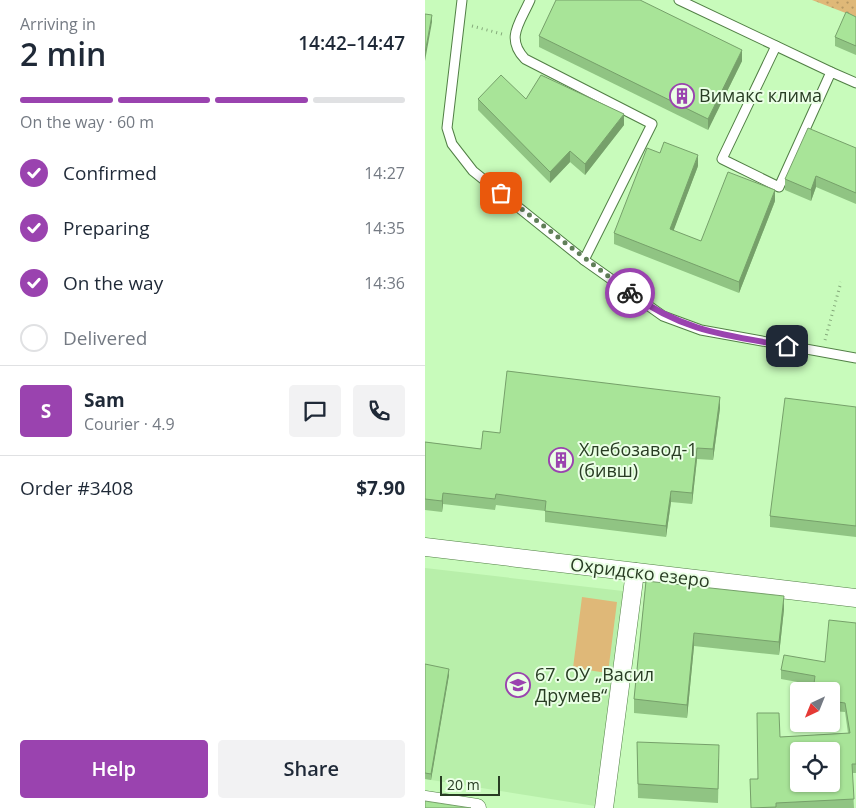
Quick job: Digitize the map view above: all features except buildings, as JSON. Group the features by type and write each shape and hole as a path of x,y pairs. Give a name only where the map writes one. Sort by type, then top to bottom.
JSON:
{"street":[{"name":"Охридско езеро","path":"425,547 856,598"},
{"path":"604,808 635,572"},
{"path":"425,800 477,808"}],"lane":[{"path":"462,0 447,128 452,144 473,171 584,260 663,316 701,330 856,358"},
{"path":"530,0 514,36 516,50 535,66 652,124 584,260"},
{"path":"679,0 856,83"},
{"path":"777,46 723,160 779,187 831,72"}],"path":[{"path":"459,23 514,36"},
{"path":"822,352 841,282"}],"shaded area":[{"path":"812,0 856,0 856,17"},
{"name":"67. ОУ „Васил Друмев“","path":"425,568 623,591 595,806 425,779"},
{"path":"582,597 617,602 608,673 573,668"}],"way so far":[{"path":"501,193 584,260 630,293"}],"place":[{"name":"Вимакс клима","path":"682,96"},
{"name":"Хлебозавод-1 (бивш)","path":"561,460"},
{"name":"67. ОУ „Васил Друмев“","path":"518,685"}],"route":[{"path":"630,293 663,316 701,330 787,346"}]}
